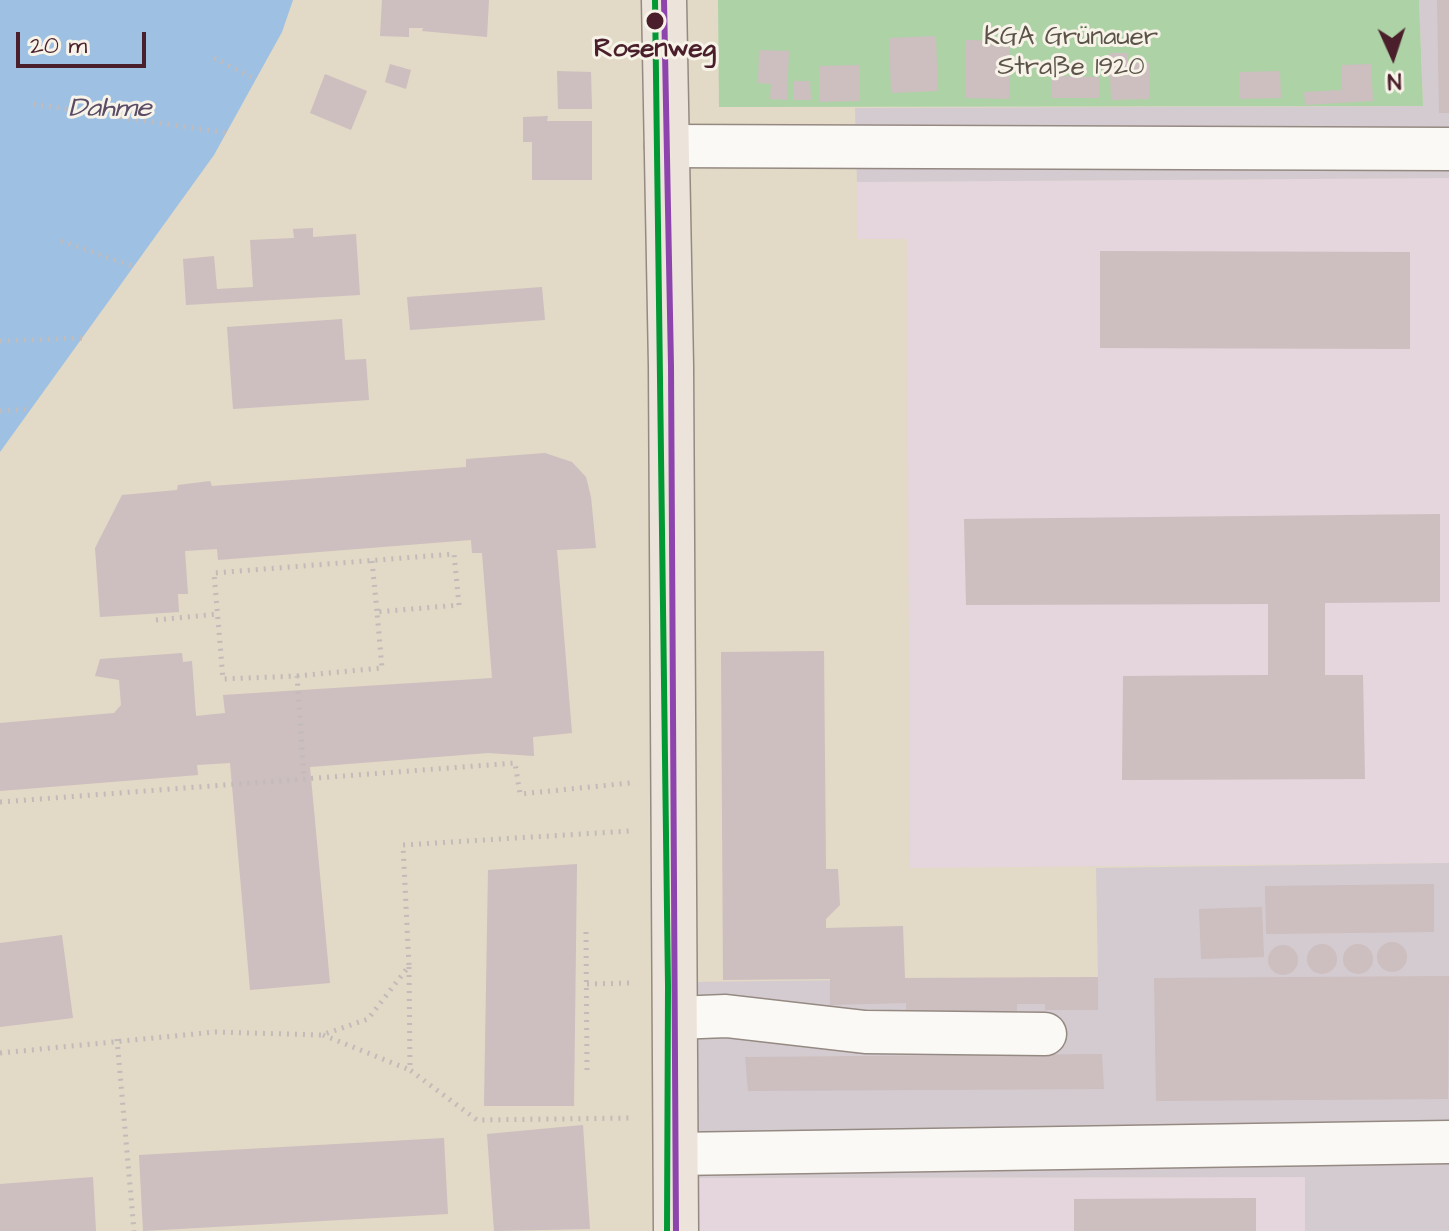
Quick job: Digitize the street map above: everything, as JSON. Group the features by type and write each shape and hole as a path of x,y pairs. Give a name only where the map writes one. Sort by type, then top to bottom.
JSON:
{"main road":[{"path":"664,0 676,1231"}],"lane":[{"path":"666,146 1449,149"},
{"path":"675,1018 726,1016 865,1032 1045,1034"},
{"path":"675,1154 1449,1142"}],"path":[{"path":"214,58 255,79"},
{"path":"33,104 226,133"},
{"path":"61,241 132,266"},
{"path":"0,341 82,338"},
{"path":"0,411 31,409"},
{"path":"372,561 382,668 223,679 214,573 454,554 459,605 377,612"},
{"path":"156,620 218,614"},
{"path":"297,676 304,777"},
{"path":"0,802 515,763 520,794 640,782"},
{"path":"410,1070 403,845 640,830"},
{"path":"586,932 587,1071"},
{"path":"322,1035 368,1019 409,966"},
{"path":"587,984 630,983"},
{"path":"0,1053 117,1039 215,1032 322,1035 410,1070 477,1120 623,1118"},
{"path":"117,1039 134,1231"}],"shaded area":[{"path":"1419,0 1449,0 1449,178 857,182 855,108 1423,106"},
{"path":"1449,178 1449,863 910,868 907,239 858,239 857,182"},
{"path":"1449,863 1449,1231 1305,1231 1305,1177 696,1178 693,982 1098,977 1096,868"},
{"path":"1305,1177 1305,1231 696,1231 696,1178"}],"green space":[{"name":"KGA Grünauer Straße 1920","path":"718,0 1419,0 1423,106 719,107"}],"water":[{"name":"Dahme","path":"0,0 293,0 282,32 214,155 0,452"}],"building":[{"path":"382,0 489,0 487,37 422,31 423,28 409,28 409,37 380,36"},
{"path":"1437,0 1449,0 1449,113 1439,113"},
{"path":"936,36 938,91 891,93 889,38"},
{"path":"966,40 1009,41 1009,99 965,98"},
{"path":"759,50 789,51 787,100 770,99 771,84 758,83"},
{"path":"1109,53 1128,53 1128,63 1149,63 1150,99 1111,100"},
{"path":"390,64 411,70 406,89 385,82"},
{"path":"1371,64 1373,101 1305,105 1304,92 1342,90 1341,65"},
{"path":"860,65 860,101 819,102 819,66"},
{"path":"557,71 591,72 592,109 558,109"},
{"path":"1280,71 1281,98 1239,99 1239,72"},
{"path":"325,74 367,91 351,130 310,113"},
{"path":"1052,76 1100,77 1099,98 1052,98"},
{"path":"793,81 810,81 811,100 793,100"},
{"path":"548,116 547,121 592,121 592,180 532,180 532,142 523,142 523,117"},
{"path":"313,228 313,237 356,234 360,295 186,305 183,259 214,256 217,289 253,287 250,240 294,238 293,229"},
{"path":"1100,251 1410,252 1410,349 1100,348"},
{"path":"542,287 545,320 410,330 407,297"},
{"path":"342,319 345,360 366,359 369,400 233,409 227,327"},
{"path":"545,453 572,462 586,477 596,548 557,550 572,733 533,737 534,756 488,753 310,767 330,983 250,990 230,763 197,765 198,775 0,791 0,723 114,713 121,705 119,680 95,676 100,659 182,653 183,662 192,661 196,716 225,713 223,695 492,678 482,553 472,553 471,540 218,560 217,549 185,551 188,594 178,594 179,612 100,617 95,548 122,495 177,490 178,485 210,481 212,486 466,467 466,459"},
{"path":"1440,514 1440,602 1325,603 1325,675 1363,675 1365,779 1122,780 1123,676 1268,675 1268,604 966,605 964,519"},
{"path":"824,651 826,869 838,869 840,905 826,919 826,928 903,926 905,978 1098,977 1098,1010 1045,1010 1045,1004 1017,1004 1017,1011 906,1011 906,1003 830,1005 830,979 723,980 721,652"},
{"path":"577,864 574,1106 484,1106 488,870"},
{"path":"1434,884 1434,932 1266,934 1265,886"},
{"path":"1262,907 1264,957 1201,959 1199,909"},
{"path":"62,935 73,1018 0,1027 0,943"},
{"path":"1392,942 1398,943 1406,951 1406,963 1398,971 1392,972 1386,971 1378,963 1377,957 1378,951 1386,943"},
{"path":"1322,944 1328,945 1336,953 1336,965 1328,973 1322,974 1316,973 1308,965 1307,959 1308,953 1316,945"},
{"path":"1358,944 1364,945 1372,953 1372,965 1364,973 1358,974 1352,973 1344,965 1343,959 1344,953 1352,945"},
{"path":"1283,945 1289,946 1297,954 1297,966 1289,974 1283,975 1277,974 1269,966 1268,960 1269,954 1277,946"},
{"path":"1449,976 1448,1099 1156,1101 1154,978"},
{"path":"1102,1054 1104,1089 748,1091 745,1057"},
{"path":"583,1125 590,1229 494,1231 487,1134"},
{"path":"444,1138 448,1214 143,1231 139,1155"},
{"path":"93,1177 96,1231 0,1231 0,1184"},
{"path":"1256,1198 1256,1231 1074,1231 1074,1199"}],"transit line":[{"path":"655,0 668,986 667,1231"},
{"path":"664,0 671,366 676,1231"}],"place":[{"name":"Rosenweg","path":"655,21"}]}
